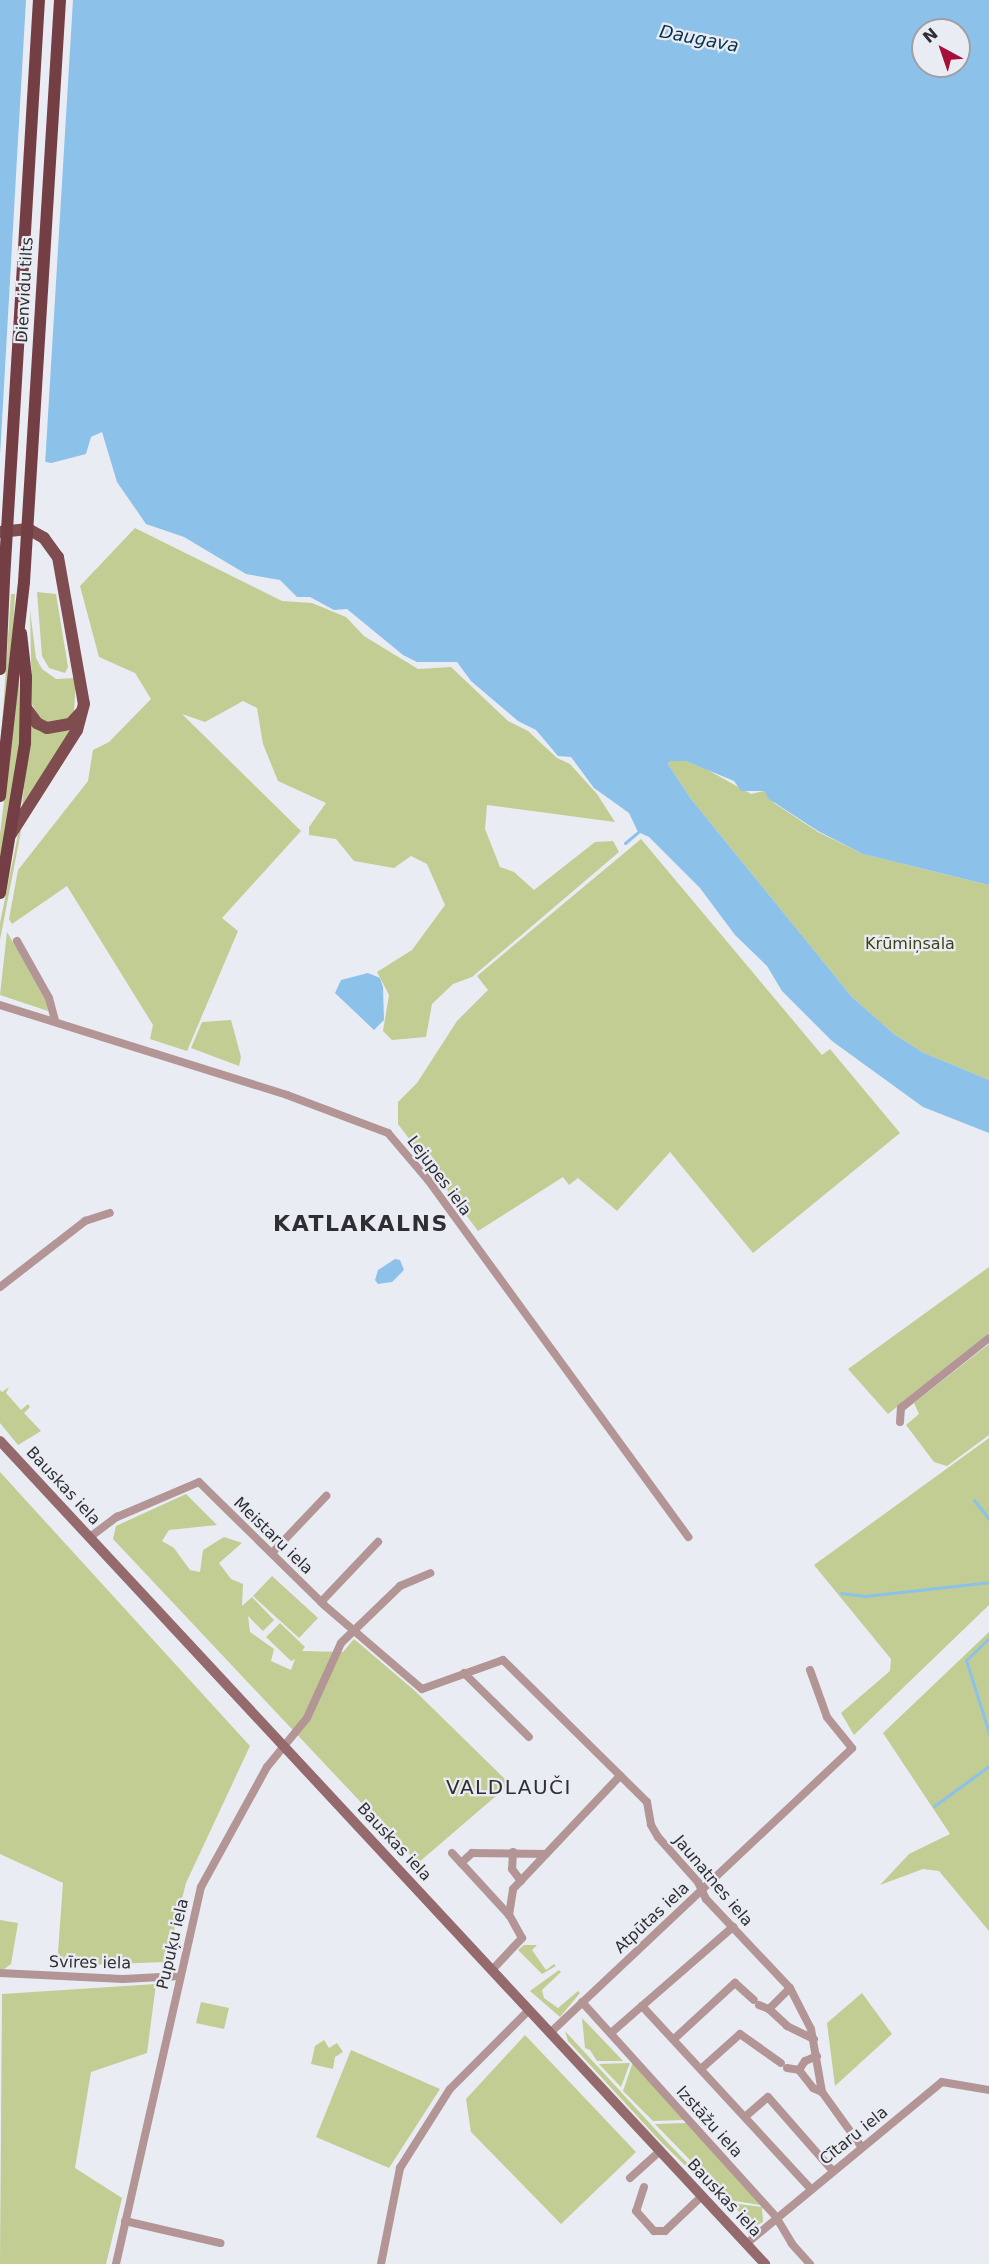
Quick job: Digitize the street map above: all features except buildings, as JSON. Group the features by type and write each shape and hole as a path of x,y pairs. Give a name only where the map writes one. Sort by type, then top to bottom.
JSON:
{"highway":[{"name":"Dienvidu tilts","path":"0,669 1,614 39,0"},
{"name":"Dienvidu tilts","path":"21,633 60,0"},
{"path":"0,893 22,766 26,708 21,633"},
{"path":"0,796 21,633"}],"main road":[{"path":"0,532 28,529 44,538 58,557 84,709 77,730 11,835"},
{"path":"26,708 37,723 47,728 70,724 84,709"},
{"name":"Bauskas iela","path":"0,1441 765,2264"}],"street":[{"path":"17,941 49,998 55,1020"},
{"name":"Lejupes iela","path":"0,1005 55,1020 347,1115 388,1133 428,1180 688,1537"},
{"path":"0,1287 86,1221 110,1213"},
{"path":"900,1422 901,1408 989,1338"},
{"name":"Meistaru iela","path":"90,1537 117,1517 200,1482 352,1631 422,1689 464,1673"},
{"path":"272,1553 326,1496"},
{"path":"321,1602 378,1542"},
{"name":"Pupuķu iela","path":"116,2264 201,1887 267,1767 307,1718 341,1643 400,1586 430,1573"},
{"name":"Jaunatnes iela","path":"464,1673 503,1660 647,1802 651,1825 701,1891 790,1988 814,2039 822,2092 861,2146"},
{"name":"Atpūtas iela","path":"550,2033 852,1748 827,1716 810,1670"},
{"path":"464,1673 529,1737"},
{"path":"509,1915 513,1889 620,1776"},
{"path":"513,1852 512,1869 521,1881"},
{"path":"452,1853 509,1915 522,1938 492,1970"},
{"path":"461,1863 472,1853 546,1854"},
{"path":"611,2033 733,1927"},
{"name":"Svīres iela","path":"0,1973 123,1979 180,1976"},
{"path":"674,2039 735,1983 756,2003 769,2009 787,2026 814,2039"},
{"path":"769,2009 790,1988"},
{"name":"Izstāžu iela","path":"582,2002 776,2217 792,2244 810,2264"},
{"path":"642,2006 811,2188"},
{"path":"381,2264 400,2168 450,2089 529,2010"},
{"path":"702,2068 740,2034 784,2066 799,2070 813,2088 822,2092"},
{"path":"799,2070 805,2061 817,2056"},
{"name":"Cītaru iela","path":"746,2244 861,2146 942,2082 989,2090"},
{"path":"746,2116 768,2097 832,2170"},
{"path":"630,2178 660,2151"},
{"path":"644,2187 636,2211 654,2231 665,2231 702,2196"},
{"path":"125,2221 220,2243"}],"green space":[{"path":"135,528 282,601 312,603 346,617 364,636 418,669 451,667 508,721 528,731 557,758 570,764 597,794 615,822 487,805 485,829 500,867 514,872 534,890 595,842 613,841 619,852 472,977 453,984 432,1004 426,1037 392,1040 383,1031 389,995 377,972 412,950 445,905 427,864 411,856 394,868 354,861 336,839 309,835 309,827 326,803 278,781 263,744 257,708 243,701 205,722 182,714 301,831 222,918 238,931 187,1051 150,1039 153,1025 67,886 12,924 9,919 18,870 88,781 93,750 109,742 151,699 135,673 99,657 80,586"},
{"path":"37,592 56,594 68,667 65,673 49,668 42,656"},
{"path":"11,594 15,594 12,652 0,755"},
{"path":"30,610 36,658 42,669 56,679 76,678 74,713 70,719 50,724 39,718 32,704"},
{"path":"19,676 20,744 0,868 0,834"},
{"path":"31,723 45,733 71,730 22,806"},
{"name":"Krūmiņsala","path":"670,761 686,761 706,769 751,794 764,791 774,803 818,832 863,854 989,885 989,1080 922,1052 894,1034 852,997 691,799 668,764"},
{"path":"19,830 21,831 0,940 0,923"},
{"path":"641,839 822,1055 830,1049 900,1133 753,1253 670,1152 617,1211 578,1178 569,1185 563,1177 478,1231 398,1124 398,1102 417,1083 457,1021 488,990 477,976"},
{"path":"7,932 46,998 48,1011 0,995"},
{"path":"231,1020 241,1057 239,1066 191,1048 202,1022"},
{"path":"989,1267 989,1333 888,1414 848,1369"},
{"path":"989,1344 989,1435 947,1466 934,1462 906,1425 919,1414 914,1403"},
{"path":"9,1387 6,1393 21,1410 28,1404 30,1407 24,1413 41,1431 18,1445 0,1423 0,1390 2,1392"},
{"path":"989,1438 989,1605 854,1735 841,1713 890,1671 891,1659 814,1565"},
{"path":"0,1472 250,1746 186,1883 166,1962 57,1966 63,1883 0,1854"},
{"path":"186,1494 217,1525 169,1530 162,1541 174,1548 190,1570 200,1572 203,1550 224,1537 242,1543 219,1563 231,1579 243,1584 242,1606 252,1597 274,1620 263,1631 248,1616 250,1632 274,1649 271,1661 291,1670 295,1659 291,1661 266,1637 280,1623 305,1647 302,1651 343,1652 354,1639 415,1691 510,1784 418,1863 113,1539 116,1526"},
{"path":"272,1576 318,1618 299,1638 253,1596"},
{"path":"989,1632 989,1931 939,1871 923,1869 880,1885 909,1854 950,1834 883,1733"},
{"path":"0,1920 18,1923 11,1964 3,1970 0,1970"},
{"path":"524,1945 537,1945 532,1950 546,1970 554,1964 556,1966 542,1974 518,1950"},
{"path":"559,1970 561,1972 542,1990 544,1998 558,2008 578,1991 580,1993 560,2017 530,1991"},
{"path":"156,1984 147,2053 91,2072 75,2168 122,2198 106,2264 0,2264 2,1994"},
{"path":"862,1993 892,2034 835,2086 827,2023"},
{"path":"201,2002 229,2008 224,2029 196,2023"},
{"path":"582,2018 623,2061 597,2061 590,2050 585,2048"},
{"path":"565,2031 697,2173 695,2175 660,2141 568,2041"},
{"path":"525,2035 636,2152 561,2224 471,2132 466,2099"},
{"path":"324,2040 329,2048 337,2043 343,2052 335,2057 333,2069 311,2064 315,2046"},
{"path":"351,2050 440,2089 389,2168 316,2137"},
{"path":"633,2062 685,2120 653,2121 623,2091"},
{"path":"630,2063 621,2087 599,2064"},
{"path":"687,2123 760,2205 729,2200 655,2124"},
{"path":"731,2203 762,2207 763,2222 753,2227"}],"water":[{"name":"Daugava","path":"0,0 989,0 989,885 863,854 818,831 769,799 764,791 741,791 734,781 686,761 670,761 668,764 691,799 852,997 894,1034 922,1052 989,1080 989,1133 923,1107 832,1041 782,991 767,966 735,935 700,888 649,837 638,832 629,813 594,788 571,757 558,756 536,730 518,721 471,681 457,662 417,662 403,655 347,609 334,610 310,597 297,597 280,580 246,574 184,537 146,524 117,482 102,432 91,437 86,454 51,463 0,453"},
{"path":"368,973 380,978 383,987 384,1020 374,1030 335,993 341,980"},
{"path":"395,1259 400,1260 404,1270 392,1282 378,1284 375,1280 378,1270"}],"pier":[{"path":"26,0 73,0 45,465 0,456"}],"waterway":[{"path":"625,843 638,832"},
{"path":"974,1500 989,1519"},
{"path":"841,1593 865,1596 989,1582"},
{"path":"989,1638 966,1660 989,1733"},
{"path":"934,1806 989,1766"}],"district":[{"name":"KATLAKALNS","path":"361,1224"},
{"name":"VALDLAUČI","path":"509,1787"}]}
